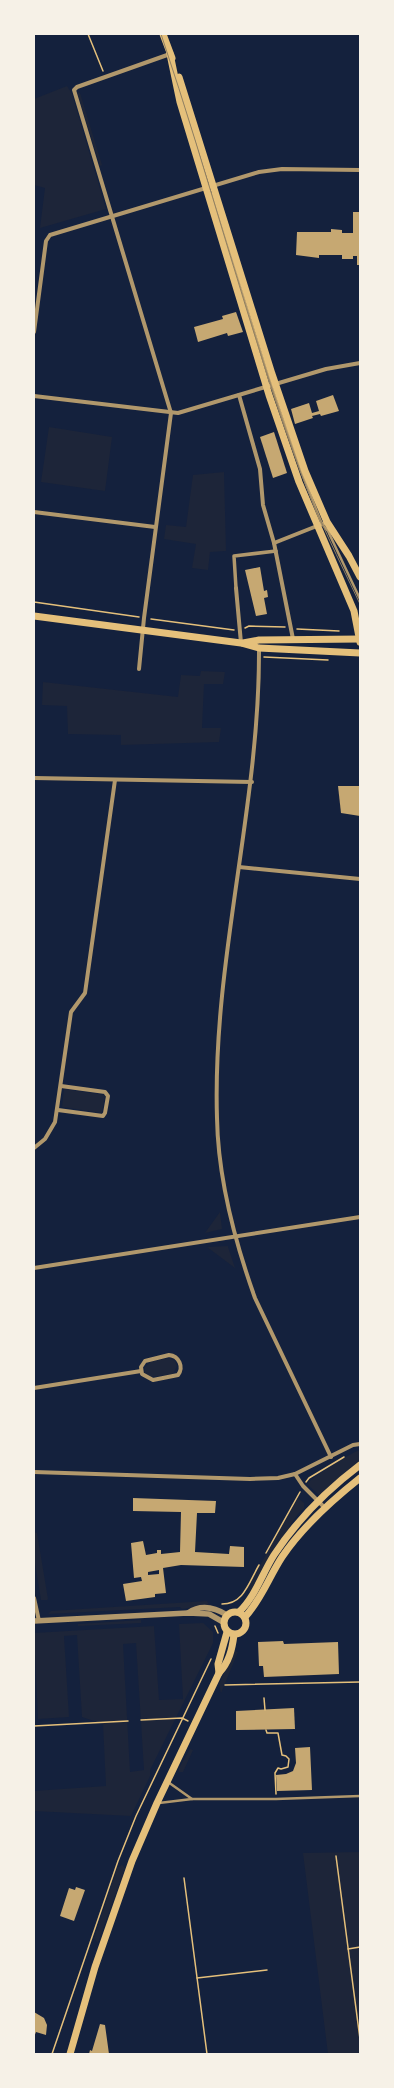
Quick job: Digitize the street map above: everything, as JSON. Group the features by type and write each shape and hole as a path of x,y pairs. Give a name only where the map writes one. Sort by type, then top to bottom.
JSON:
{"main road":[{"path":"163,34 186,98 210,188"},
{"path":"170,54 180,102 210,188 271,386 305,471 354,611 360,642"},
{"path":"323,524 349,556 360,577"},
{"path":"34,616 241,643 259,648 360,653"},
{"path":"241,643 258,640 360,639"},
{"path":"231,1634 243,1631 246,1627 242,1615 275,1554 317,1501 332,1486 360,1464"},
{"path":"242,1615 256,1606 283,1557 298,1537 325,1508 360,1478"},
{"path":"70,2054 95,1967 132,1861 194,1724 219,1673 225,1666 230,1655 231,1634 223,1622 227,1615 234,1612 242,1615"}],"street":[{"path":"139,669 142,631 170,413 74,92 77,87 170,54"},
{"path":"34,332 46,240 50,235 259,172 282,169 360,170"},
{"path":"34,396 178,414 326,369 360,363"},
{"path":"239,395 260,469 264,505 276,550 293,639"},
{"path":"34,512 155,527"},
{"path":"274,543 323,524"},
{"path":"241,643 234,556 276,550"},
{"path":"259,648 252,782 222,995 216,1092 219,1144 235,1237 256,1298 331,1457"},
{"path":"34,778 252,782"},
{"path":"34,1148 50,1133 58,1110 71,1012 85,993 115,780"},
{"path":"239,867 360,879"},
{"path":"58,1110 103,1116 105,1113 108,1096 105,1092 61,1086"},
{"path":"34,1268 360,1216"},
{"path":"169,1355 178,1360 181,1369 176,1376 153,1380 144,1376 141,1371 144,1361 169,1355"},
{"path":"34,1388 141,1371"},
{"path":"34,1472 250,1479 278,1478 295,1474 353,1445 360,1444"},
{"path":"295,1474 317,1501 325,1508"},
{"path":"34,1598 36,1621 188,1613 209,1614 223,1622"},
{"path":"188,1613 195,1608 216,1608 227,1615"}],"lane":[{"path":"323,524 327,530"},
{"path":"323,524 360,599"},
{"path":"167,1782 192,1799"},
{"path":"157,1803 192,1799 276,1799 360,1796"}],"path":[{"path":"88,34 105,77"},
{"path":"34,602 239,630 249,626 290,627 297,630 339,631"},
{"path":"259,657 331,660"},
{"path":"306,1482 309,1478 335,1464"},
{"path":"264,1557 301,1490"},
{"path":"219,1604 230,1604 239,1599 260,1563"},
{"path":"212,1623 216,1628 219,1638"},
{"path":"52,2054 118,1861 136,1816 211,1659"},
{"path":"225,1685 360,1682"},
{"path":"264,1698 265,1710"},
{"path":"141,1720 182,1718 194,1724"},
{"path":"34,1726 128,1721"},
{"path":"266,1730 267,1733 278,1733 282,1755 289,1759 288,1766 281,1769 278,1768 274,1773 276,1799"},
{"path":"336,1856 360,2039"},
{"path":"184,1878 207,2054"},
{"path":"347,1949 360,1948"},
{"path":"197,1978 267,1970"}],"shaded area":[{"path":"67,86 72,94 106,209 40,228 45,188 34,185 34,99"},
{"path":"77,92 80,93 102,165 100,166"},
{"path":"49,427 112,437 105,491 41,482"},
{"path":"224,472 226,551 210,552 208,570 192,568 196,544 164,539 166,525 186,527 193,475"},
{"path":"201,671 225,672 223,684 204,684 202,728 221,728 219,742 121,745 121,735 68,734 67,706 42,705 43,682 178,697 181,675 200,676"},
{"path":"64,1089 105,1095 102,1113 62,1107"},
{"path":"220,1212 222,1229 205,1233"},
{"path":"207,1247 228,1247 235,1268"},
{"path":"170,1358 175,1361 177,1366 173,1374 151,1377 145,1373 145,1367 152,1361"},
{"path":"360,1450 360,1462 319,1495 307,1484 315,1477 349,1455"},
{"path":"298,1498 304,1503 304,1508 289,1527 291,1529 251,1593 247,1588"},
{"path":"34,1532 37,1533 47,1600 41,1600 34,1557"},
{"path":"207,1601 209,1605 182,1609 180,1607 48,1614 51,1611"},
{"path":"141,1620 141,1623 78,1626 78,1624"},
{"path":"203,1623 213,1632 213,1643 150,1770 150,1776 131,1816 34,1811 34,1791 106,1786 103,1724 82,1717 77,1635 64,1636 69,1717 38,1719 34,1633 154,1626 159,1700 183,1699 179,1624","holes":["136,1643 144,1770 130,1772 123,1644"]},
{"path":"234,1651 238,1652 221,1693 219,1684"},
{"path":"190,1749 193,1750 183,1772 179,1772 179,1768"},
{"path":"360,1852 360,2054 328,2054 303,1853"},
{"path":"122,1865 125,1868 98,1943 94,1938 117,1868"}],"building":[{"path":"353,212 360,212 360,265 357,265 357,256 353,256 353,259 342,259 342,255 319,255 319,258 296,255 297,232 331,232 331,229 342,230 342,233 353,233"},
{"path":"236,312 243,332 228,336 227,333 198,342 194,327 223,319 222,316"},
{"path":"333,395 339,411 321,416 320,414 312,416 313,418 295,424 291,409 309,403 312,413 319,411 316,401"},
{"path":"274,432 287,473 273,478 260,437"},
{"path":"260,567 264,591 267,590 268,597 264,598 267,614 256,616 245,570"},
{"path":"338,786 360,786 360,816 341,813"},
{"path":"133,1498 216,1501 215,1513 197,1513 195,1552 229,1554 230,1546 244,1547 244,1567 181,1565 163,1568 166,1593 155,1594 155,1597 126,1601 123,1584 142,1581 141,1577 134,1578 131,1543 143,1541 146,1555 157,1553 157,1550 161,1550 161,1554 180,1552 181,1512 133,1511","holes":["159,1570 159,1574 148,1575 148,1572"]},
{"path":"283,1641 284,1644 338,1642 339,1674 264,1677 263,1666 259,1666 258,1642"},
{"path":"294,1708 295,1729 236,1730 236,1711"},
{"path":"310,1747 312,1790 277,1791 276,1775 286,1774 293,1771 296,1763 295,1748"},
{"path":"76,1887 85,1890 74,1921 60,1916 69,1888 75,1890"},
{"path":"34,2012 44,2018 47,2025 46,2035 36,2032 34,2037"},
{"path":"100,2024 105,2025 109,2054 89,2054 90,2050 92,2051"}],"tram line":[{"path":"161,34 281,417 307,488 360,604"}]}
